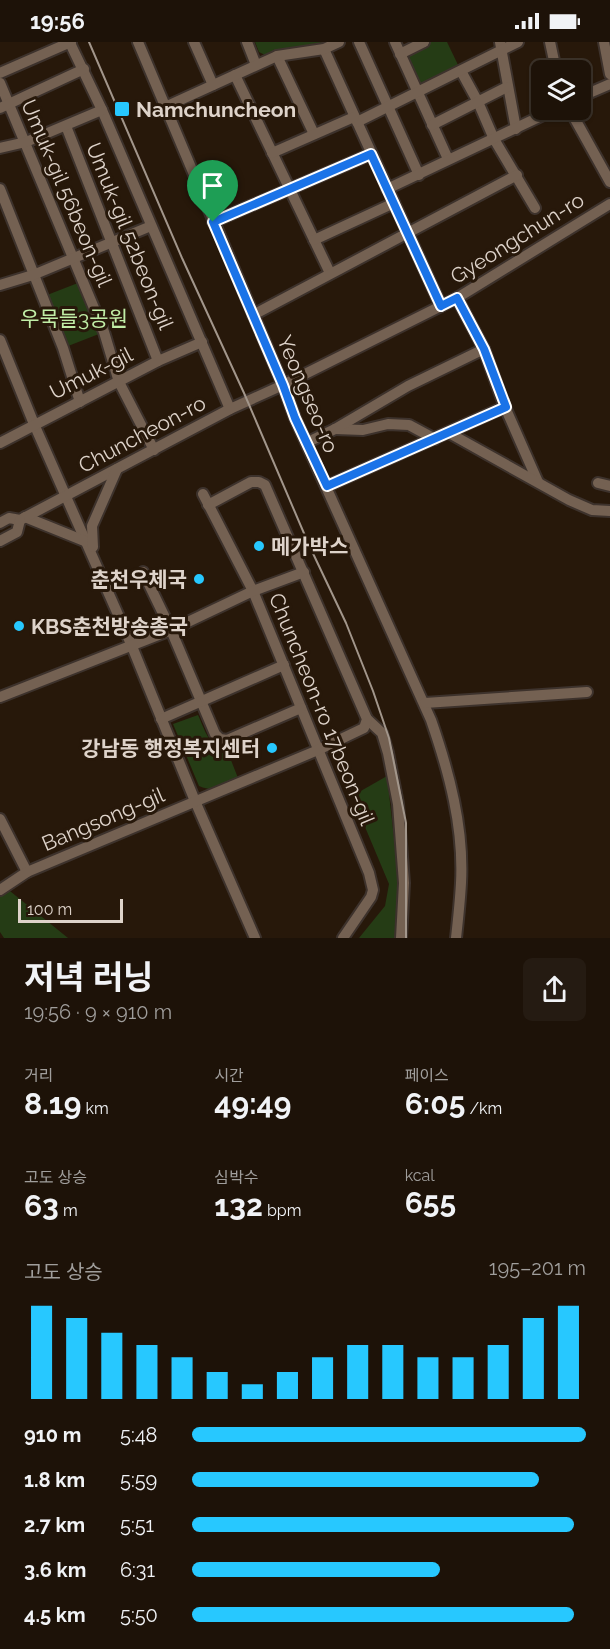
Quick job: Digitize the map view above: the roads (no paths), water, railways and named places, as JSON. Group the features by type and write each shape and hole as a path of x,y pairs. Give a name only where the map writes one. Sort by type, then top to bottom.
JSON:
{"street":[{"name":"Yeongseo-ro","path":"138,42 295,418 308,442 383,616 425,703 445,762 459,822 461,881 456,938"},
{"path":"247,42 256,65"},
{"path":"165,107 277,56 324,49 339,42"},
{"path":"359,42 419,175"},
{"path":"395,42 448,159"},
{"path":"400,54 424,42"},
{"path":"272,153 314,134 388,107 462,70 501,46 518,42"},
{"path":"550,42 554,60"},
{"path":"604,42 610,74"},
{"path":"0,73 70,43 102,110 230,409"},
{"path":"198,43 213,85"},
{"path":"501,46 516,129"},
{"path":"324,49 441,306"},
{"path":"277,56 314,134"},
{"path":"5,106 84,69"},
{"path":"462,70 494,139 535,208"},
{"path":"235,75 330,273"},
{"name":"Umuk-gil 56beon-gil","path":"0,83 5,106 26,142 104,332 119,382 154,450"},
{"path":"591,92 610,84"},
{"path":"432,125 507,87"},
{"name":"Umuk-gil 52beon-gil","path":"0,148 26,142 102,110"},
{"path":"387,189 534,120"},
{"path":"576,120 610,182"},
{"name":"Umuk-gil 52beon-gil","path":"66,126 159,361"},
{"path":"213,222 371,154"},
{"path":"253,315 516,175"},
{"path":"0,189 63,348 80,402"},
{"path":"314,240 394,203"},
{"name":"Gyeongchun-ro","path":"283,385 457,298 610,204"},
{"path":"0,285 33,275 151,226"},
{"path":"457,298 484,349 538,482"},
{"name":"Bangsong-gil","path":"0,340 34,424 132,644 160,718 255,938"},
{"name":"Umuk-gil","path":"0,443 159,361 202,342"},
{"path":"308,442 335,429 408,386 484,349"},
{"name":"Chuncheon-ro","path":"0,523 9,518 23,518 230,409 283,385"},
{"path":"327,486 506,407"},
{"path":"335,429 363,430 388,424 409,425 435,439"},
{"path":"449,433 569,500 592,510 610,511"},
{"path":"95,559 92,526 117,469"},
{"path":"208,506 251,482 264,485 304,572 366,719 381,733 388,753 398,804 404,883 401,938"},
{"path":"598,483 610,486"},
{"name":"Chuncheon-ro 17beon-gil","path":"203,494 253,591 369,873 373,890 368,904 344,938"},
{"path":"23,518 87,542"},
{"name":"Chuncheon-ro","path":"0,541 17,532 23,518"},
{"path":"143,572 171,630 215,734 220,739 227,740 301,708"},
{"path":"0,696 171,630 253,591 304,572"},
{"path":"160,718 284,665"},
{"path":"425,703 587,692"},
{"path":"318,750 364,728 366,719"},
{"name":"Bangsong-gil","path":"0,890 27,872 318,750"},
{"name":"Bangsong-gil","path":"0,819 27,872"}],"railway":[{"path":"89,42 182,258 346,623 373,691 389,738 406,823 406,938"}],"place":[{"name":"Namchuncheon","path":"122,109"},
{"name":"메가박스","path":"259,546"},
{"name":"춘천우체국","path":"199,579"},
{"name":"KBS춘천방송총국","path":"19,626"},
{"name":"강남동 행정복지센터","path":"272,748"}],"park label":[{"name":"우묵들3공원","path":"74,318"}]}
